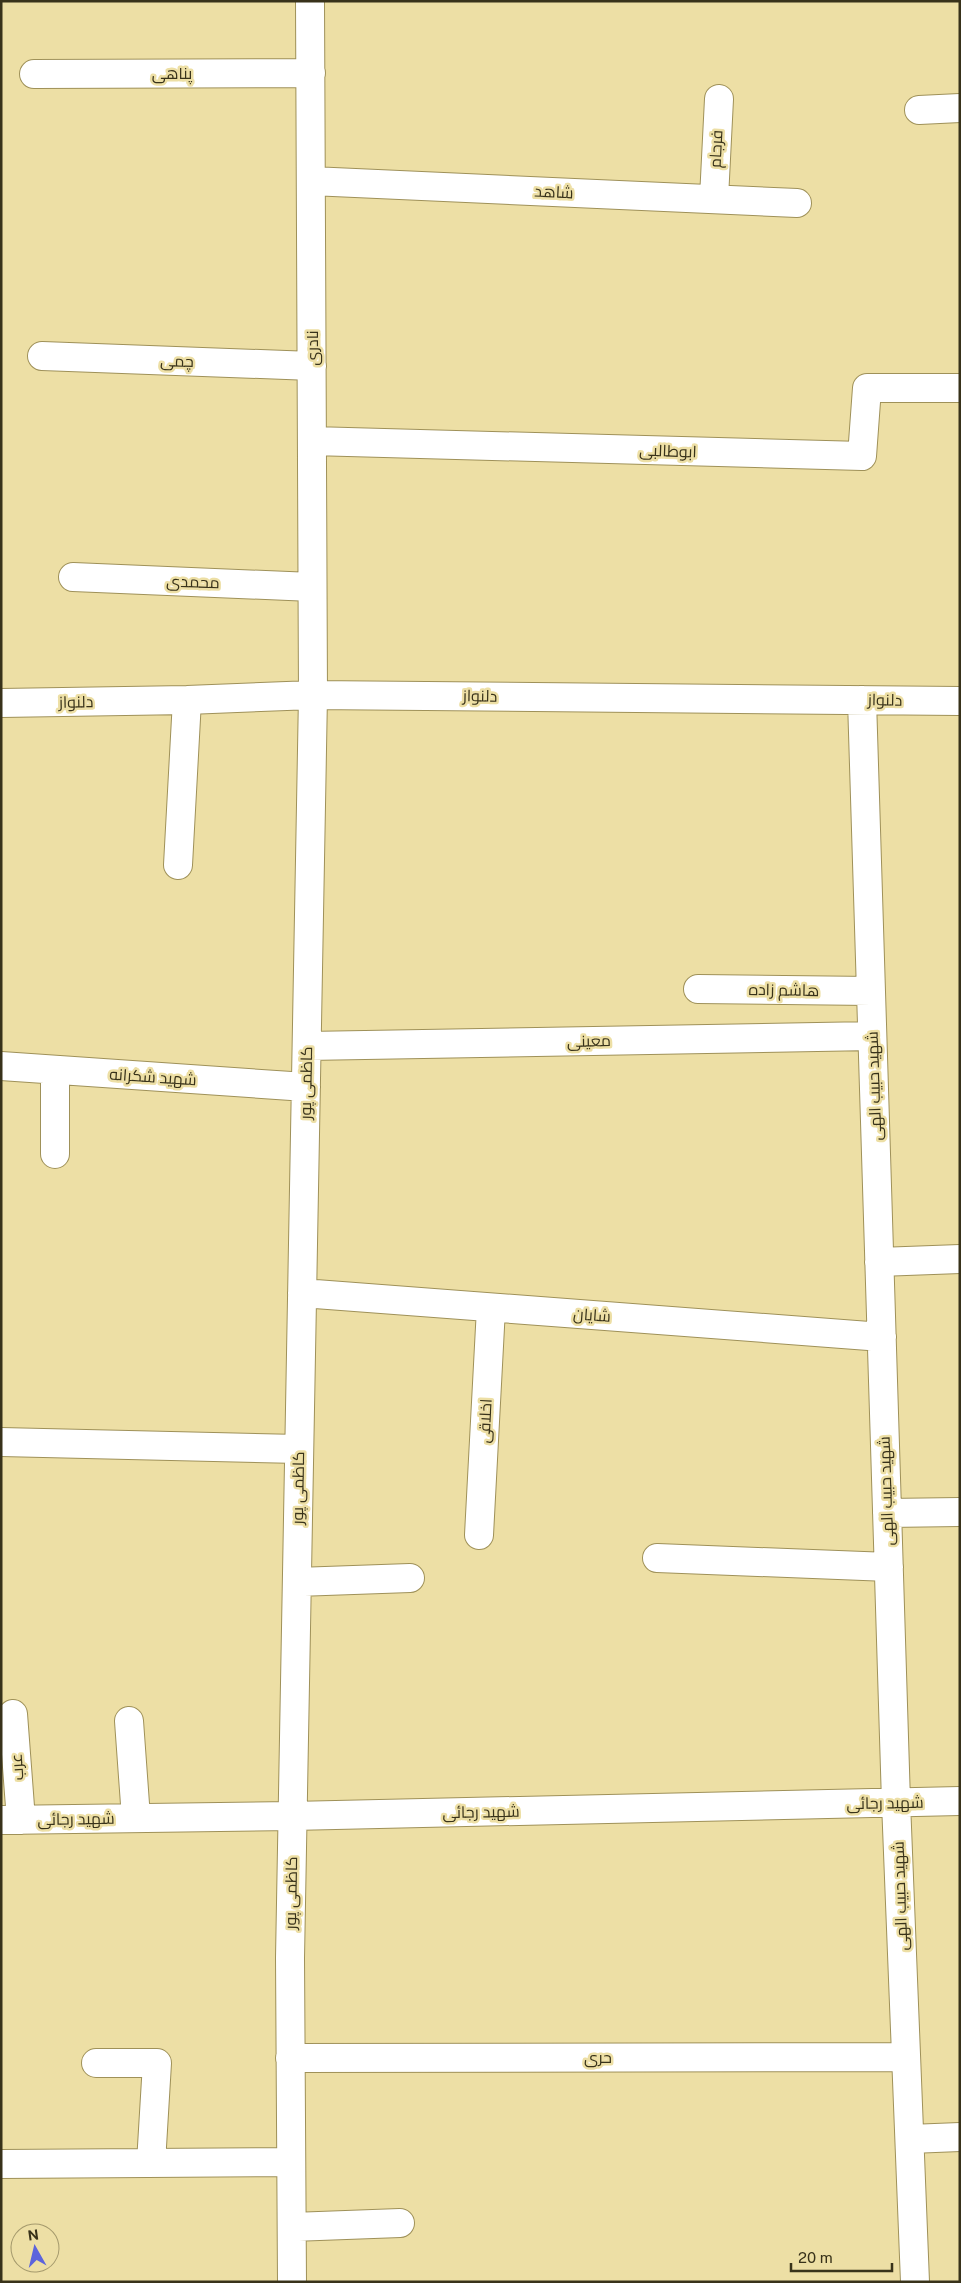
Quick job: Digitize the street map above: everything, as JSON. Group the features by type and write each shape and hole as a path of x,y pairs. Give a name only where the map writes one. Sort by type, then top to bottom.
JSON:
{"street":[{"name":"نادری","path":"310,1 313,695"},
{"name":"پناهی","path":"34,74 311,73"},
{"name":"فرجام","path":"714,198 719,99"},
{"path":"919,110 960,108"},
{"name":"شاهد","path":"311,181 797,203"},
{"name":"چمی","path":"42,356 312,366"},
{"name":"ابوطالبی","path":"312,441 862,456 866,388 960,388"},
{"name":"محمدی","path":"73,577 312,587"},
{"name":"دلنواز","path":"1,703 187,700 313,695 960,702"},
{"name":"کاظمی پور","path":"292,2282 290,2058 292,1816 313,695"},
{"path":"178,865 187,700"},
{"name":"شهید حبیب الهی","path":"862,700 896,1802 915,2282"},
{"name":"هاشم زاده","path":"698,989 871,991"},
{"name":"معینی","path":"307,1046 872,1036"},
{"name":"شهید شکرانه","path":"1,1066 306,1087"},
{"path":"54,1070 55,1154"},
{"path":"879,1262 960,1259"},
{"name":"شایان","path":"302,1294 882,1337"},
{"name":"اخلاقی","path":"479,1535 491,1308"},
{"path":"1,1442 299,1449"},
{"path":"887,1513 960,1512"},
{"path":"657,1558 889,1567"},
{"path":"297,1582 410,1578"},
{"name":"عرب","path":"11,1820 13,1714"},
{"path":"129,1721 136,1818"},
{"name":"شهید رجائی","path":"11,1820 292,1816 960,1801"},
{"name":"حری","path":"290,2058 906,2057"},
{"path":"96,2063 157,2063 151,2163"},
{"path":"910,2139 960,2137"},
{"path":"1,2164 291,2162"},
{"path":"292,2227 400,2223"}]}
